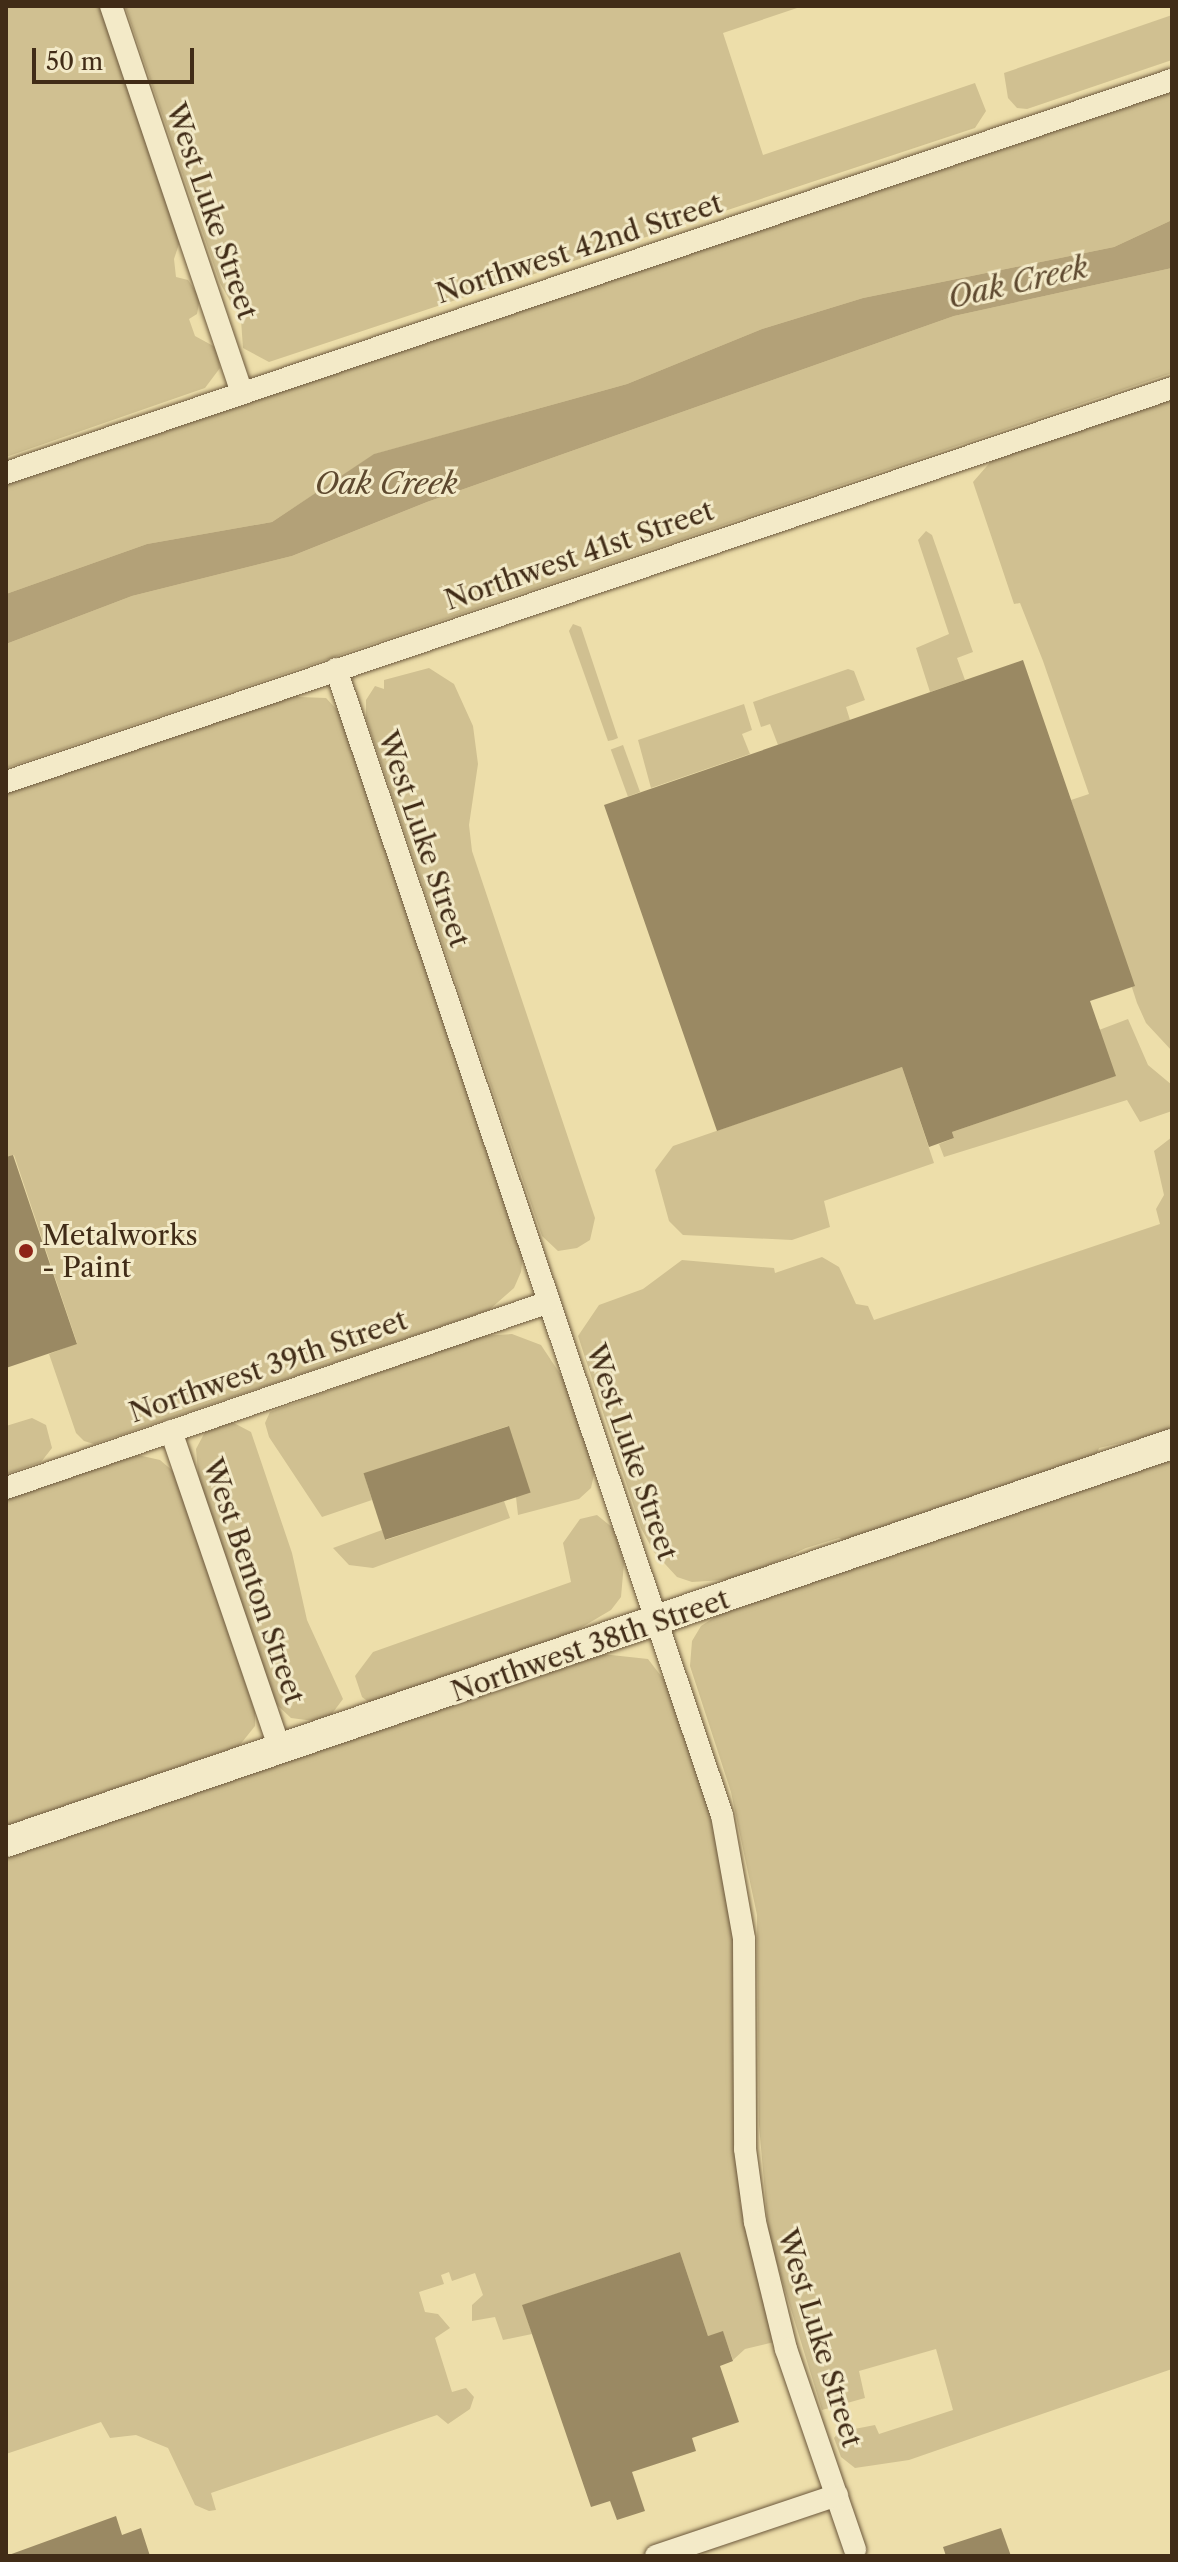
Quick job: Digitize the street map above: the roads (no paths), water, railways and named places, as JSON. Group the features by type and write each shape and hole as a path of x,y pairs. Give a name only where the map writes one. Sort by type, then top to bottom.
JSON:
{"street":[{"name":"West Luke Street","path":"111,6 241,390"},
{"name":"Northwest 42nd Street","path":"6,473 241,390 1172,80"},
{"name":"Northwest 41st Street","path":"6,782 1172,388"},
{"name":"West Luke Street","path":"336,669 712,1783 737,1878 745,1963 745,2149 755,2222 782,2335 855,2549"},
{"name":"Northwest 39th Street","path":"6,1488 549,1302"},
{"name":"West Benton Street","path":"171,1431 280,1750"},
{"name":"Northwest 38th Street","path":"6,1842 658,1622 1172,1444"},
{"path":"656,2556 837,2495"}],"water":[{"name":"Oak Creek","path":"1172,220 1172,268 954,316 427,502 292,556 132,596 6,644 6,594 147,544 272,522 374,454 627,384 762,329 863,298 1114,247"}],"place":[{"name":"Metalworks - Paint","path":"26,1251"}]}
